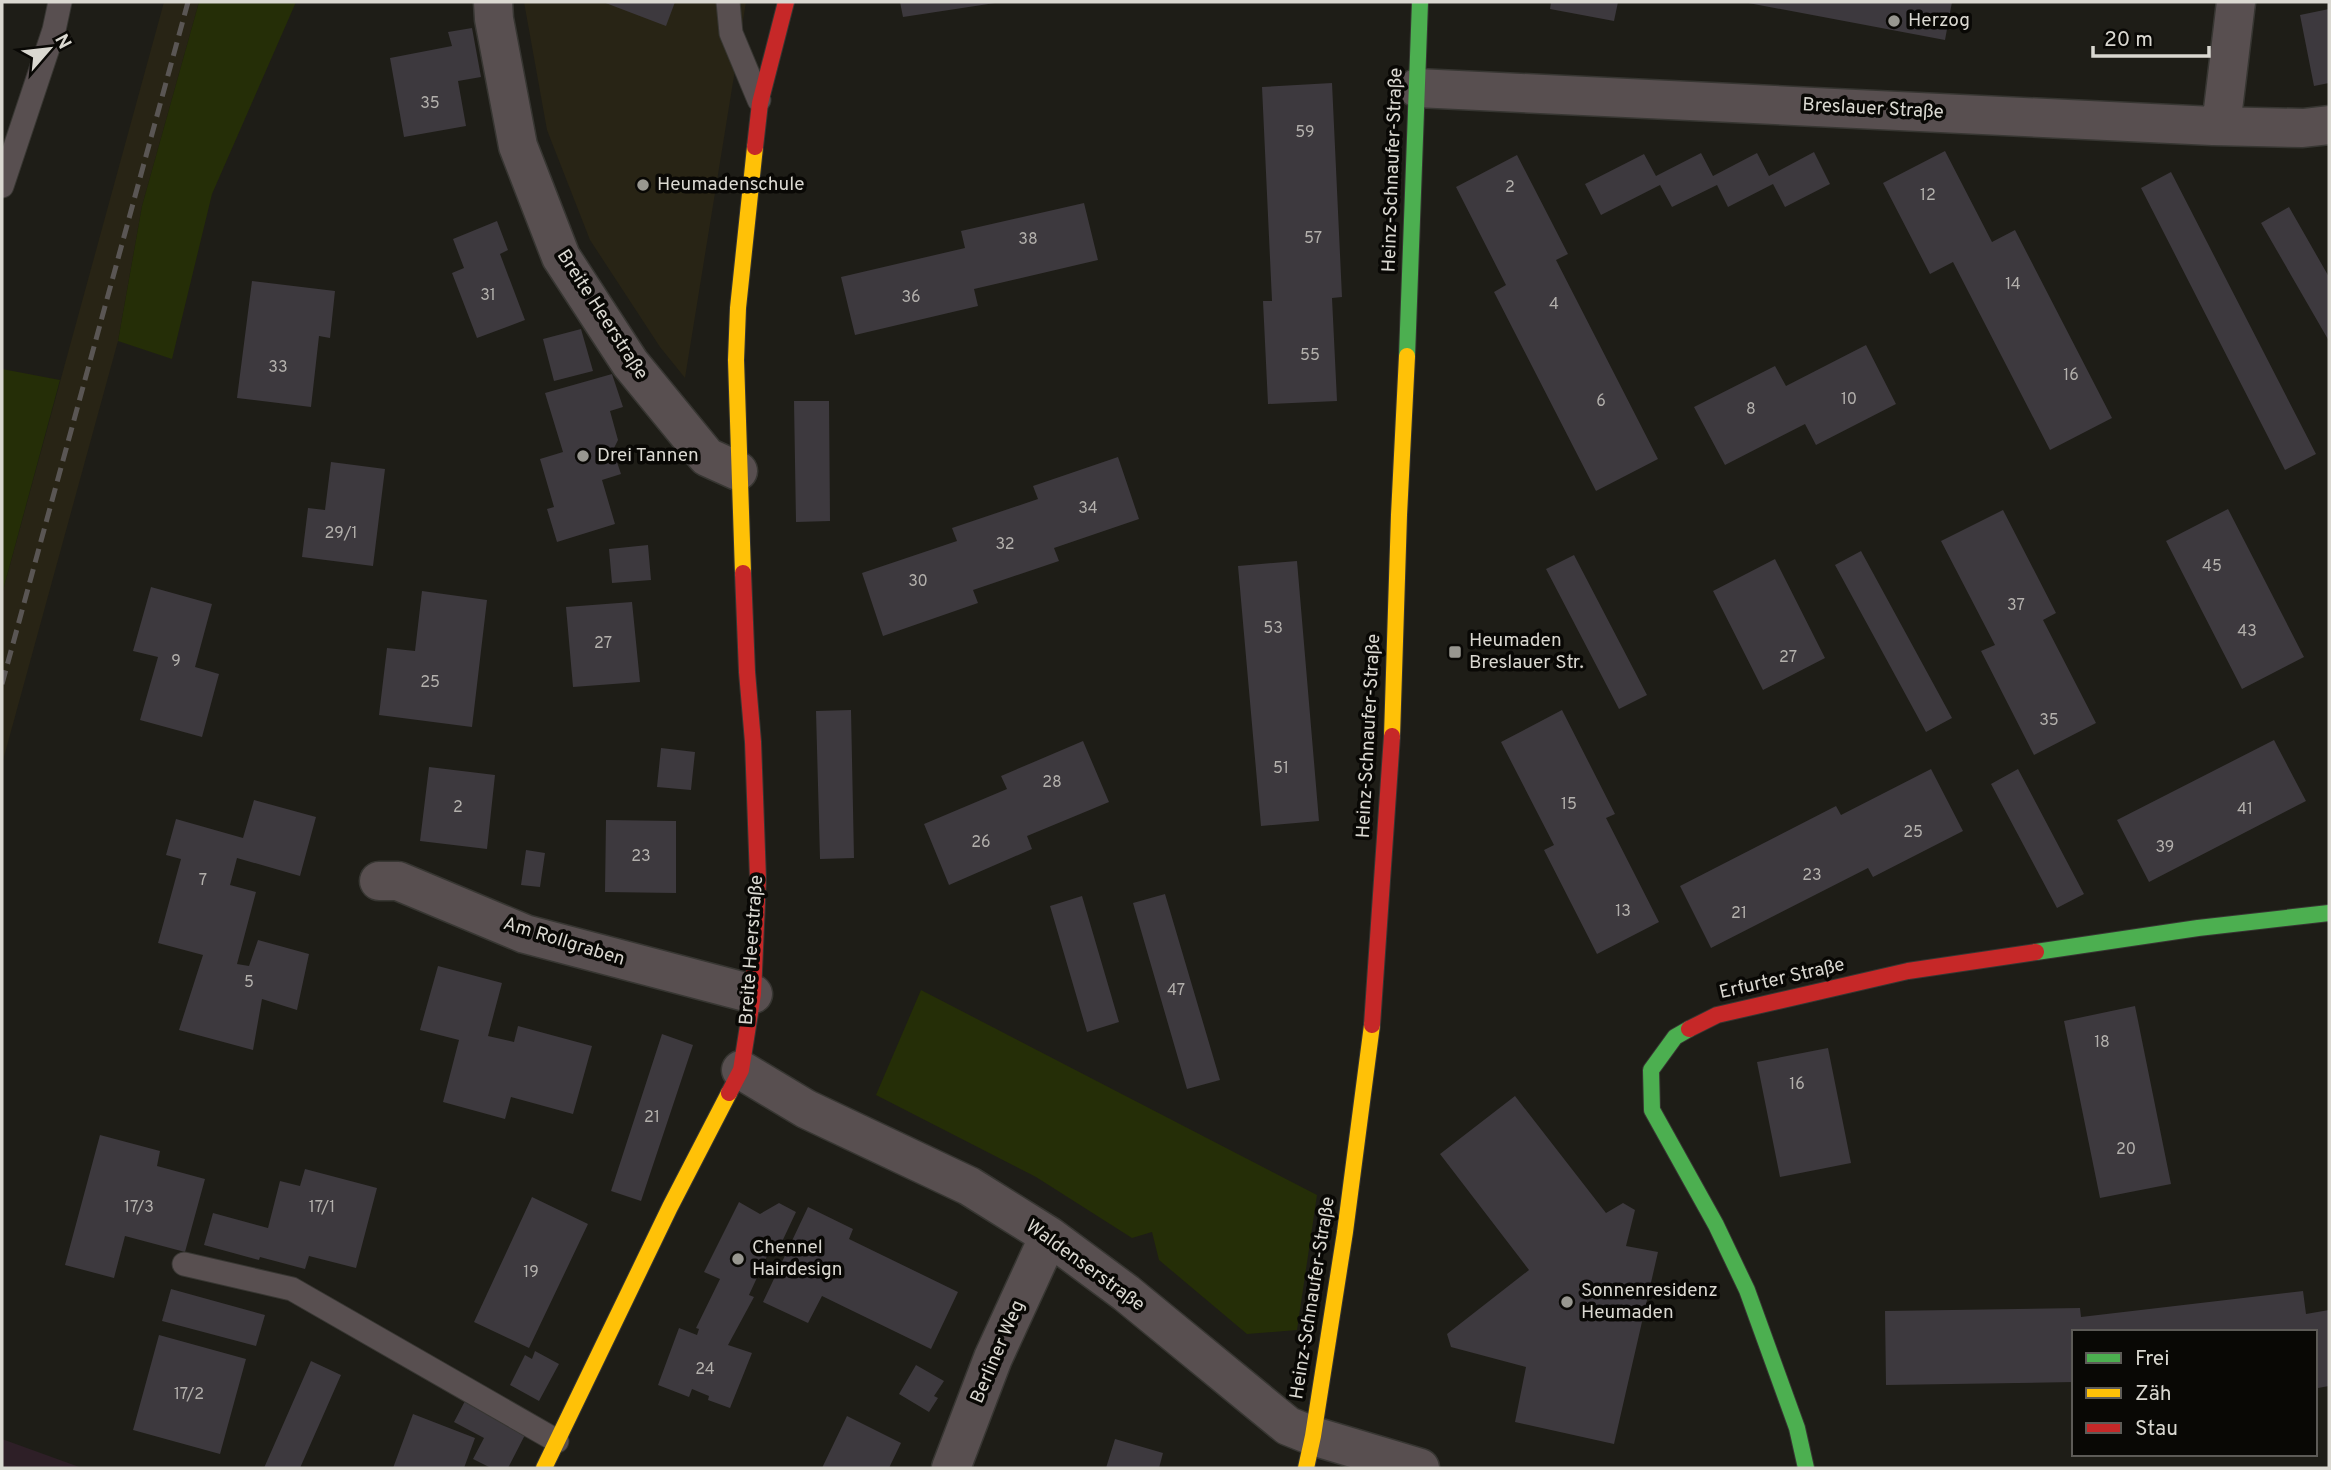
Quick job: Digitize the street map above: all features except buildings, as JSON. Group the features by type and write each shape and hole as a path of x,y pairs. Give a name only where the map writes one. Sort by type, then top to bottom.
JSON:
{"street":[{"name":"Breite Heerstraße","path":"493,2 518,146 561,257 630,363 707,457 738,471"},
{"name":"Breite Heerstraße","path":"544,1468 670,1207 741,1070 753,994 758,879 738,471 738,307 760,103 786,2"},
{"name":"Heinz-Schnaufer-Straße","path":"1310,1452 1346,1232 1372,1021 1391,769 1420,2"},
{"path":"2221,126 2236,2"},
{"name":"Breslauer Straße","path":"1417,88 2221,126 2303,128 2329,125"},
{"name":"Am Rollgraben","path":"379,881 398,881 524,934 753,994"},
{"name":"Erfurter Straße","path":"1806,1468 1797,1428 1747,1290 1716,1225 1651,1110 1651,1070 1675,1037 1717,1015 1908,971 2198,928 2329,913"},
{"name":"Waldenserstraße","path":"741,1070 806,1109 969,1186 1049,1236 1126,1293 1288,1426 1310,1452 1420,1468"},
{"name":"Berliner Weg","path":"951,1468 993,1358 1049,1236"}],"lane":[{"path":"2,186 54,30 60,2"},
{"path":"728,2 731,33 760,103"},
{"path":"184,1264 292,1289 557,1441"}],"shaded area":[{"path":"164,2 199,2 142,206 118,341 2,764 2,594"},
{"name":"Heumadenschule","path":"524,2 746,2 685,378 660,347 590,240 547,130"},
{"path":"2,1439 82,1468 2,1468"}],"green space":[{"path":"199,2 296,2 212,194 172,359 118,341 142,206"},
{"path":"2,369 60,380 2,594"},
{"path":"921,990 1317,1195 1297,1330 1247,1334 1159,1260 1152,1232 1132,1238 1036,1177 876,1095"}],"railway":[{"path":"2,684 188,2"}],"traffic: fast":[{"path":"1407,356 1420,2"},
{"path":"2036,952 2198,928 2329,913"},
{"path":"1689,1029 1675,1037 1651,1070 1652,1110 1716,1225 1747,1290 1797,1428 1806,1468"}],"traffic: slow":[{"path":"743,573 736,360 738,308 755,147"},
{"path":"1392,736 1407,356"},
{"path":"1306,1468 1345,1232 1372,1025"},
{"path":"544,1468 670,1207 729,1093"}],"traffic: jam":[{"path":"755,147 760,103 786,2"},
{"path":"729,1093 741,1070 753,994 758,879 743,573"},
{"path":"1372,1025 1392,736"},
{"path":"1689,1029 1717,1015 1908,971 2036,952"}],"place":[{"name":"Herzog","path":"1894,21"},
{"name":"Heumadenschule","path":"643,185"},
{"name":"Drei Tannen","path":"583,456"},
{"name":"Heumaden Breslauer Str.","path":"1455,652"},
{"name":"Chennel Hairdesign","path":"738,1259"},
{"name":"Sonnenresidenz Heumaden","path":"1567,1302"}]}
